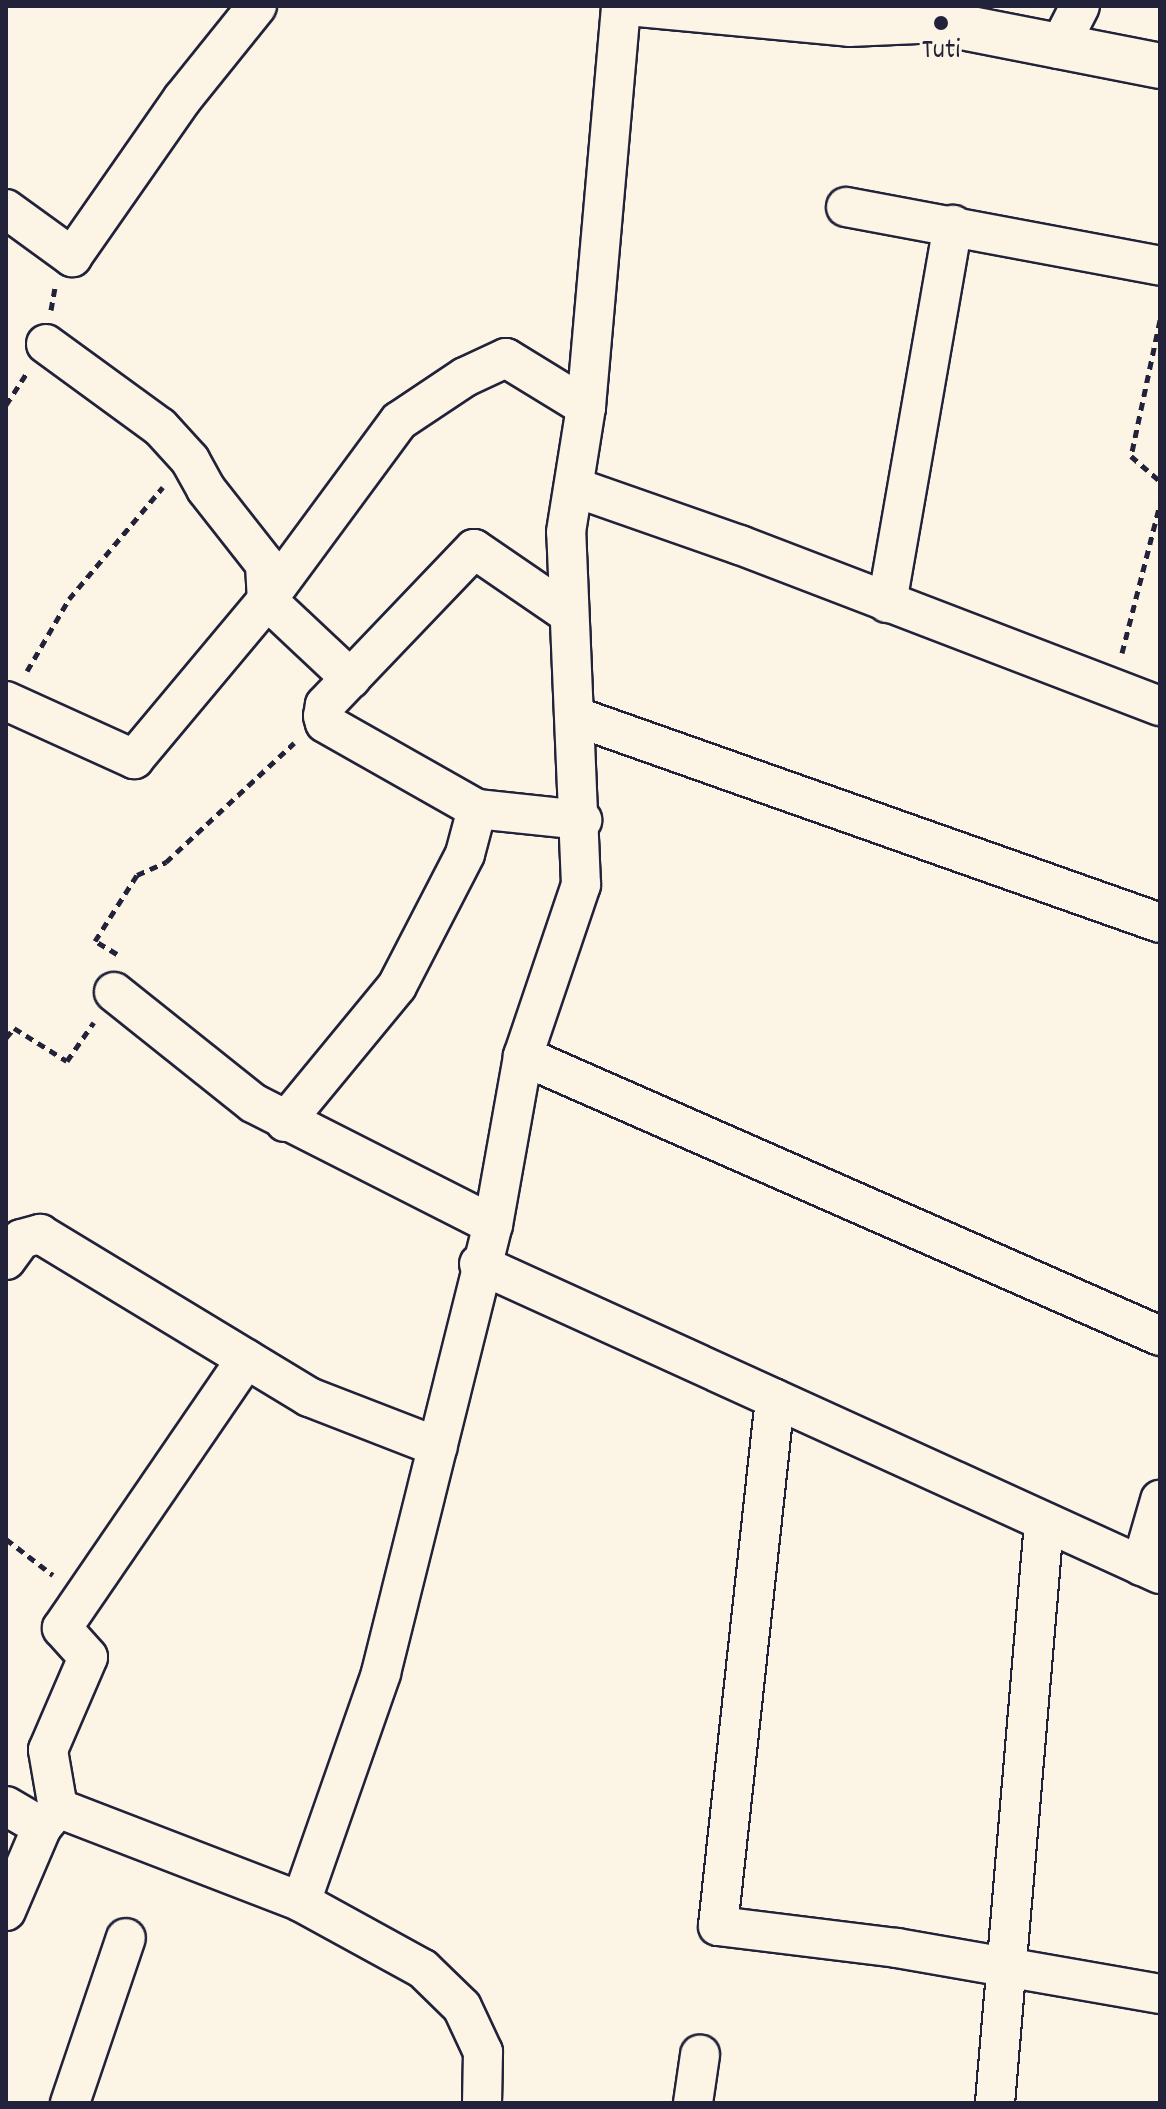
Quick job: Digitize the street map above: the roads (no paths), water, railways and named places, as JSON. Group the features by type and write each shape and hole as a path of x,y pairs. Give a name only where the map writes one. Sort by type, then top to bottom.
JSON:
{"street":[{"path":"6,209 72,257 183,98 257,6"},
{"path":"301,1902 381,1673 438,1447 479,1264 493,1225 523,1056 581,885 582,820 566,532 586,407 621,6"},
{"path":"628,6 849,27 932,15 1058,49 1160,66"},
{"path":"1058,49 1080,6"},
{"path":"846,207 1160,266"},
{"path":"887,603 953,225"},
{"path":"46,344 160,427 190,460 206,489 265,564 267,600 351,679"},
{"path":"6,702 134,759 267,600 387,435 465,377 506,358 586,407"},
{"path":"574,487 1160,706"},
{"path":"569,614 474,549 325,705 323,716 325,723 477,809 582,820"},
{"path":"577,717 1160,923"},
{"path":"285,1122 397,986 465,854 477,809"},
{"path":"114,992 253,1103 285,1122 493,1225"},
{"path":"523,1056 1160,1336"},
{"path":"9,1250 21,1239 40,1234 309,1397 438,1447"},
{"path":"479,1264 1151,1570 1160,1500"},
{"path":"6,1911 50,1817 48,1750 87,1662 87,1652 63,1633 82,1597 246,1359"},
{"path":"775,1399 718,1926 897,1948 1160,1994"},
{"path":"995,2103 1044,1523"},
{"path":"6,1806 50,1817 301,1902 423,1969 462,2007 483,2052 482,2103"},
{"path":"70,2103 126,1938"},
{"path":"693,2103 700,2055"}],"place":[{"name":"Tuti","path":"941,23"}]}
